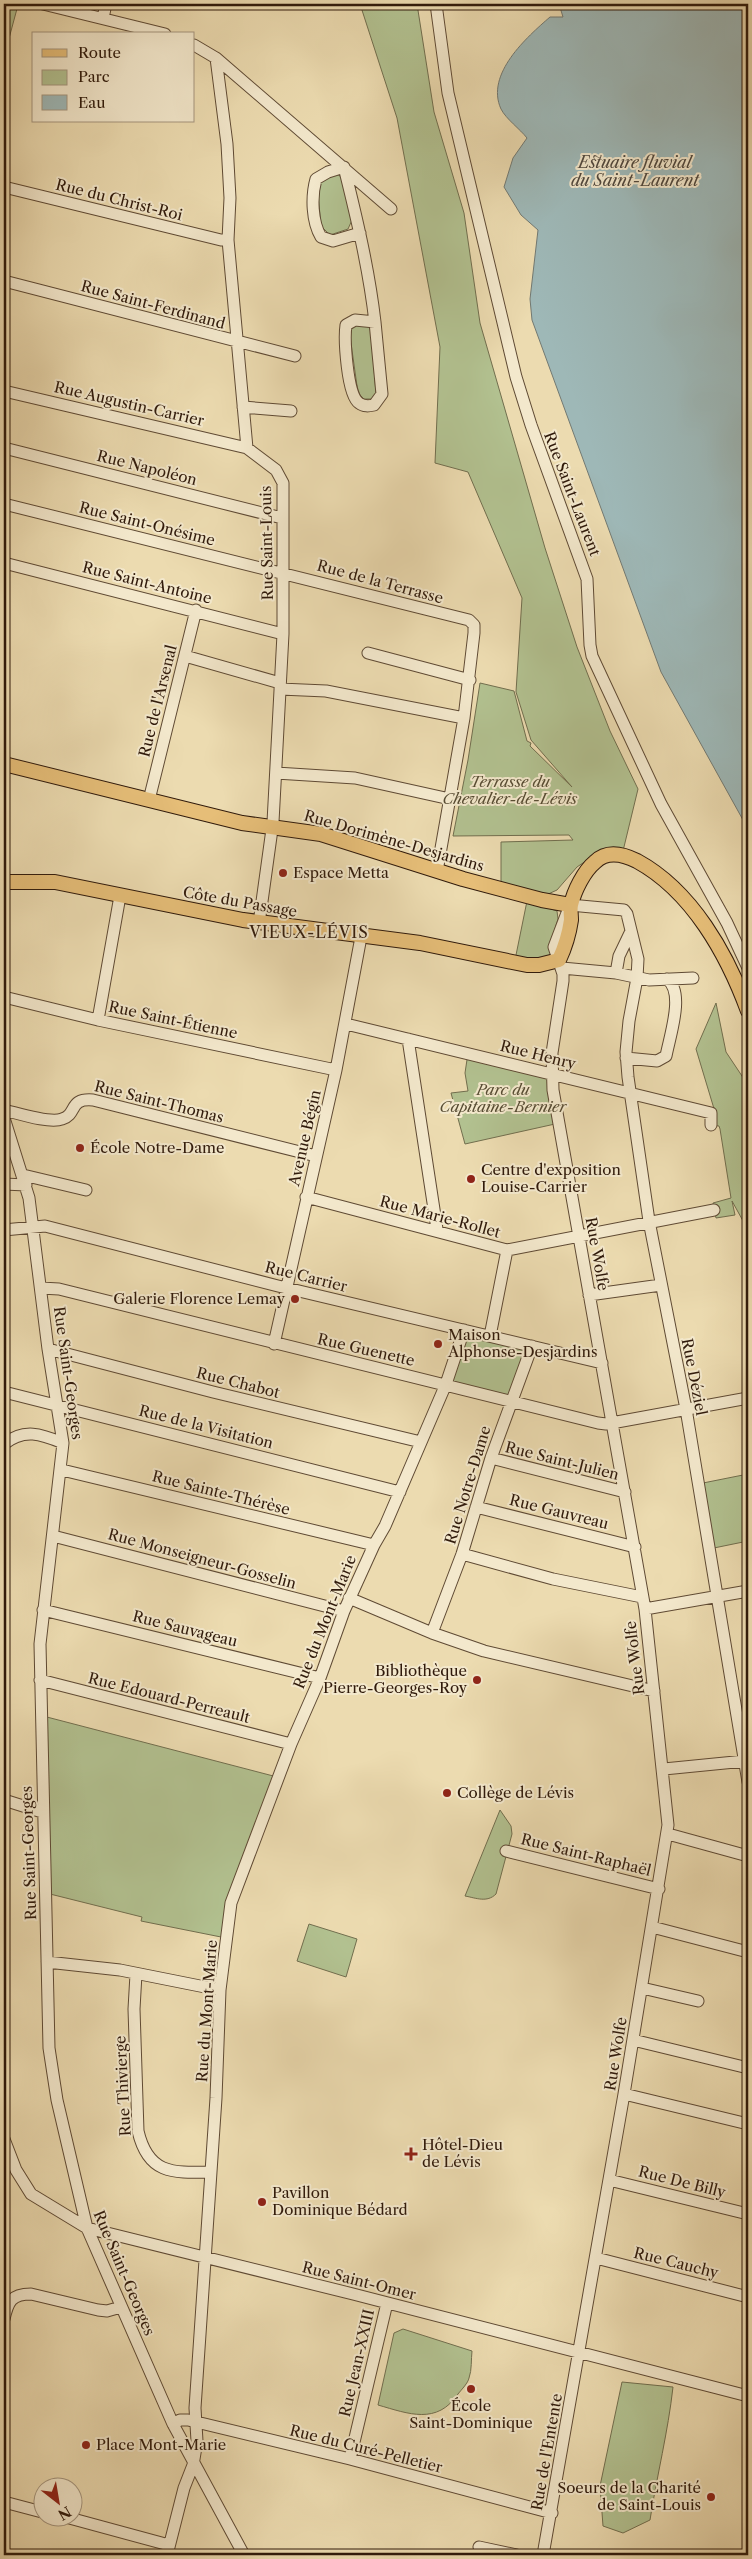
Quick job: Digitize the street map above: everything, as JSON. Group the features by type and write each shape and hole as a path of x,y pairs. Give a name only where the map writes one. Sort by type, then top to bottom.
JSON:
{"main road":[{"name":"Rue Dorimène-Desjardins","path":"4,764 242,823 321,834 438,871 570,906"},
{"path":"560,964 571,918 570,906 581,881 594,862 608,854 616,854 633,859 662,877 683,897 702,923 727,964 748,1011"},
{"path":"542,900 564,893 581,881"},
{"name":"Côte du Passage","path":"4,882 55,882 259,923 420,944 527,965 560,964"}],"street":[{"path":"43,4 157,32"},
{"path":"103,18 106,4"},
{"name":"Rue Saint-Laurent","path":"436,4 448,93 516,377 534,434 587,579 592,656 661,804 727,923 748,968"},
{"path":"195,45 216,58 391,209"},
{"path":"216,58 227,144 230,198 228,240 239,342 247,448"},
{"path":"344,167 369,274 375,322 382,394 374,405 366,406 356,400 352,391 344,338 346,325 355,320 375,322"},
{"path":"344,167 328,172 316,179 314,186 315,226 321,237 333,241 360,233"},
{"name":"Rue du Christ-Roi","path":"4,187 221,240 228,240"},
{"name":"Rue Saint-Ferdinand","path":"4,281 295,356"},
{"name":"Rue Augustin-Carrier","path":"4,390 247,448"},
{"path":"243,407 291,410"},
{"name":"Rue Napoléon","path":"4,448 282,518"},
{"name":"Rue Saint-Louis","path":"247,448 276,470 282,483 283,634 276,773 272,828 259,923"},
{"name":"Rue Saint-Onésime","path":"4,504 283,572"},
{"name":"Rue Saint-Antoine","path":"4,563 196,610 283,634"},
{"name":"Rue de la Terrasse","path":"283,572 469,620 474,626 470,680"},
{"name":"Rue de l'Arsenal","path":"149,800 196,610"},
{"path":"368,653 470,680 438,871"},
{"path":"185,656 280,686 326,691 464,718"},
{"path":"276,773 355,778 450,799"},
{"path":"98,1020 120,896"},
{"name":"Rue Déziel","path":"570,906 624,910 627,914 630,933 638,959 638,978 629,1020 626,1058 649,1221 686,1409 748,1782"},
{"path":"616,973 619,956 630,933"},
{"name":"Avenue Bégin","path":"274,1344 346,1024 361,937"},
{"name":"Côte du Passage","path":"560,964 649,980 693,978"},
{"name":"Rue Wolfe","path":"560,964 563,980 552,1074 645,1609 664,1770 668,1834 579,2353"},
{"path":"626,1058 657,1061 666,1056 676,998 675,987 667,978"},
{"name":"Rue Saint-Étienne","path":"4,996 98,1020 336,1070"},
{"name":"Rue Henry","path":"346,1024 711,1113 711,1125"},
{"path":"408,1039 437,1229"},
{"name":"Rue Saint-Thomas","path":"4,1110 56,1121 68,1116 78,1102 93,1100 316,1156"},
{"name":"Rue Saint-Georges","path":"4,1118 6,1135 24,1180 33,1227 48,1349 63,1442 62,1470 43,1610 40,1680 42,1812 50,2048 57,2100 76,2190 87,2228 120,2307 173,2424 193,2465 244,2555"},
{"path":"4,1184 24,1180 86,1190"},
{"name":"Rue Marie-Rollet","path":"306,1196 437,1229 507,1250 649,1221 714,1210"},
{"name":"Rue Carrier","path":"4,1230 44,1226 286,1287 602,1363"},
{"path":"490,1336 507,1250"},
{"path":"589,1295 661,1285"},
{"name":"Rue Guenette","path":"41,1288 59,1289 274,1344 446,1384 598,1423 614,1422 748,1398"},
{"name":"Rue du Mont-Marie","path":"168,2550 184,2488 193,2465 197,2441 196,2422 216,2098 220,1990 231,1902 291,1744 320,1678 349,1598 400,1492 446,1384 464,1330"},
{"name":"Rue Notre-Dame","path":"432,1633 462,1554 491,1458 532,1346"},
{"name":"Rue Chabot","path":"48,1349 219,1394 421,1442"},
{"name":"Rue de la Visitation","path":"4,1392 400,1492"},
{"path":"4,1444 25,1433 39,1434 63,1442"},
{"name":"Rue Saint-Julien","path":"491,1458 625,1492"},
{"name":"Rue Sainte-Thérèse","path":"62,1470 374,1545"},
{"name":"Rue Gauvreau","path":"476,1507 635,1547"},
{"name":"Rue Monseigneur-Gosselin","path":"53,1536 344,1611"},
{"path":"462,1554 553,1578 642,1597"},
{"path":"645,1609 748,1591"},
{"path":"349,1598 432,1633 484,1652 654,1692"},
{"name":"Rue Sauvageau","path":"43,1610 320,1678"},
{"name":"Rue Edouard-Perreault","path":"40,1680 291,1744"},
{"path":"664,1770 745,1760"},
{"path":"4,1800 42,1812"},
{"path":"668,1834 748,1856"},
{"name":"Rue Saint-Raphaël","path":"506,1851 659,1888"},
{"path":"652,1927 748,1952"},
{"path":"47,1962 136,1974 220,1990"},
{"name":"Rue Thivierge","path":"136,1974 134,2018 138,2131 142,2146 153,2164 161,2168 210,2172"},
{"path":"642,1988 698,2002"},
{"path":"633,2040 748,2068"},
{"path":"624,2094 748,2124"},
{"name":"Rue Saint-Omer","path":"4,2139 22,2183 42,2203 87,2228 579,2353 677,2376 748,2396"},
{"name":"Rue De Billy","path":"609,2180 748,2214"},
{"path":"42,2203 60,2210 70,2209 76,2190"},
{"name":"Rue Cauchy","path":"596,2258 748,2297"},
{"path":"4,2319 8,2303 13,2296 21,2294 31,2294 98,2310 107,2311 120,2307"},
{"name":"Rue Jean-XXIII","path":"350,2459 387,2303"},
{"name":"Rue de l'Entente","path":"543,2555 579,2353"},
{"name":"Rue du Curé-Pelletier","path":"173,2424 180,2420 196,2422 350,2459 552,2513"},
{"path":"4,2502 32,2509"},
{"path":"82,2522 168,2550"},
{"path":"479,2547 517,2555"}],"green space":[{"path":"4,4 18,5 4,57"},
{"name":"Terrasse du Chevalier-de-Lévis","path":"360,4 417,4 434,112 464,213 480,323 545,548 577,647 610,731 638,789 623,851 599,852 577,867 557,890 546,895 501,883 501,842 573,840 569,835 453,836 468,760 480,683 514,691 527,741 531,743 530,746 572,787 531,740 516,692 522,598 468,472 435,463 440,347 397,118"},
{"path":"333,173 339,175 343,180 352,220 348,229 330,235 321,226 318,193 320,183"},
{"path":"356,325 369,326 371,330 376,394 374,399 364,399 358,393 350,336 352,328"},
{"path":"527,901 557,911 558,919 550,945 551,958 515,960"},
{"path":"716,1003 726,1052 748,1085 748,1230 732,1201 735,1215 716,1218 713,1203 731,1198 720,1129 719,1126 711,1125 715,1112 696,1049"},
{"name":"Parc du Capitaine-Bernier","path":"468,1053 551,1074 555,1124 465,1144 451,1093 468,1091 465,1073"},
{"path":"464,1330 532,1346 512,1402 446,1384"},
{"path":"748,1474 748,1541 709,1549 698,1484"},
{"path":"43,1716 281,1778 231,1903 226,1938 141,1921 142,1917 50,1894"},
{"path":"500,1810 511,1826 512,1834 496,1894 485,1899 465,1896"},
{"path":"309,1924 357,1939 346,1977 297,1961"},
{"path":"403,2329 472,2351 471,2372 467,2382 450,2404 441,2410 432,2413 411,2414 378,2405 394,2333"},
{"path":"622,2382 673,2387 650,2520 623,2533 603,2526 600,2486"}],"water":[{"name":"Estuaire fluvial du Saint-Laurent","path":"559,4 748,4 748,829 661,672 532,320 530,299 538,230 521,215 504,187 513,158 527,138 501,109 498,96 499,83 503,70 511,57 530,35 550,17 563,17"}],"place":[{"name":"Espace Metta","path":"283,873"},
{"name":"École Notre-Dame","path":"80,1148"},
{"name":"Centre d'exposition Louise-Carrier","path":"471,1179"},
{"name":"Galerie Florence Lemay","path":"295,1299"},
{"name":"Maison Alphonse-Desjardins","path":"438,1344"},
{"name":"Bibliothèque Pierre-Georges-Roy","path":"477,1680"},
{"name":"Collège de Lévis","path":"447,1793"},
{"name":"Hôtel-Dieu de Lévis","path":"411,2154"},
{"name":"Pavillon Dominique Bédard","path":"262,2202"},
{"name":"École Saint-Dominique","path":"471,2389"},
{"name":"Place Mont-Marie","path":"86,2445"},
{"name":"Soeurs de la Charité de Saint-Louis","path":"711,2497"}],"district":[{"name":"VIEUX-LÉVIS","path":"309,932"}]}
